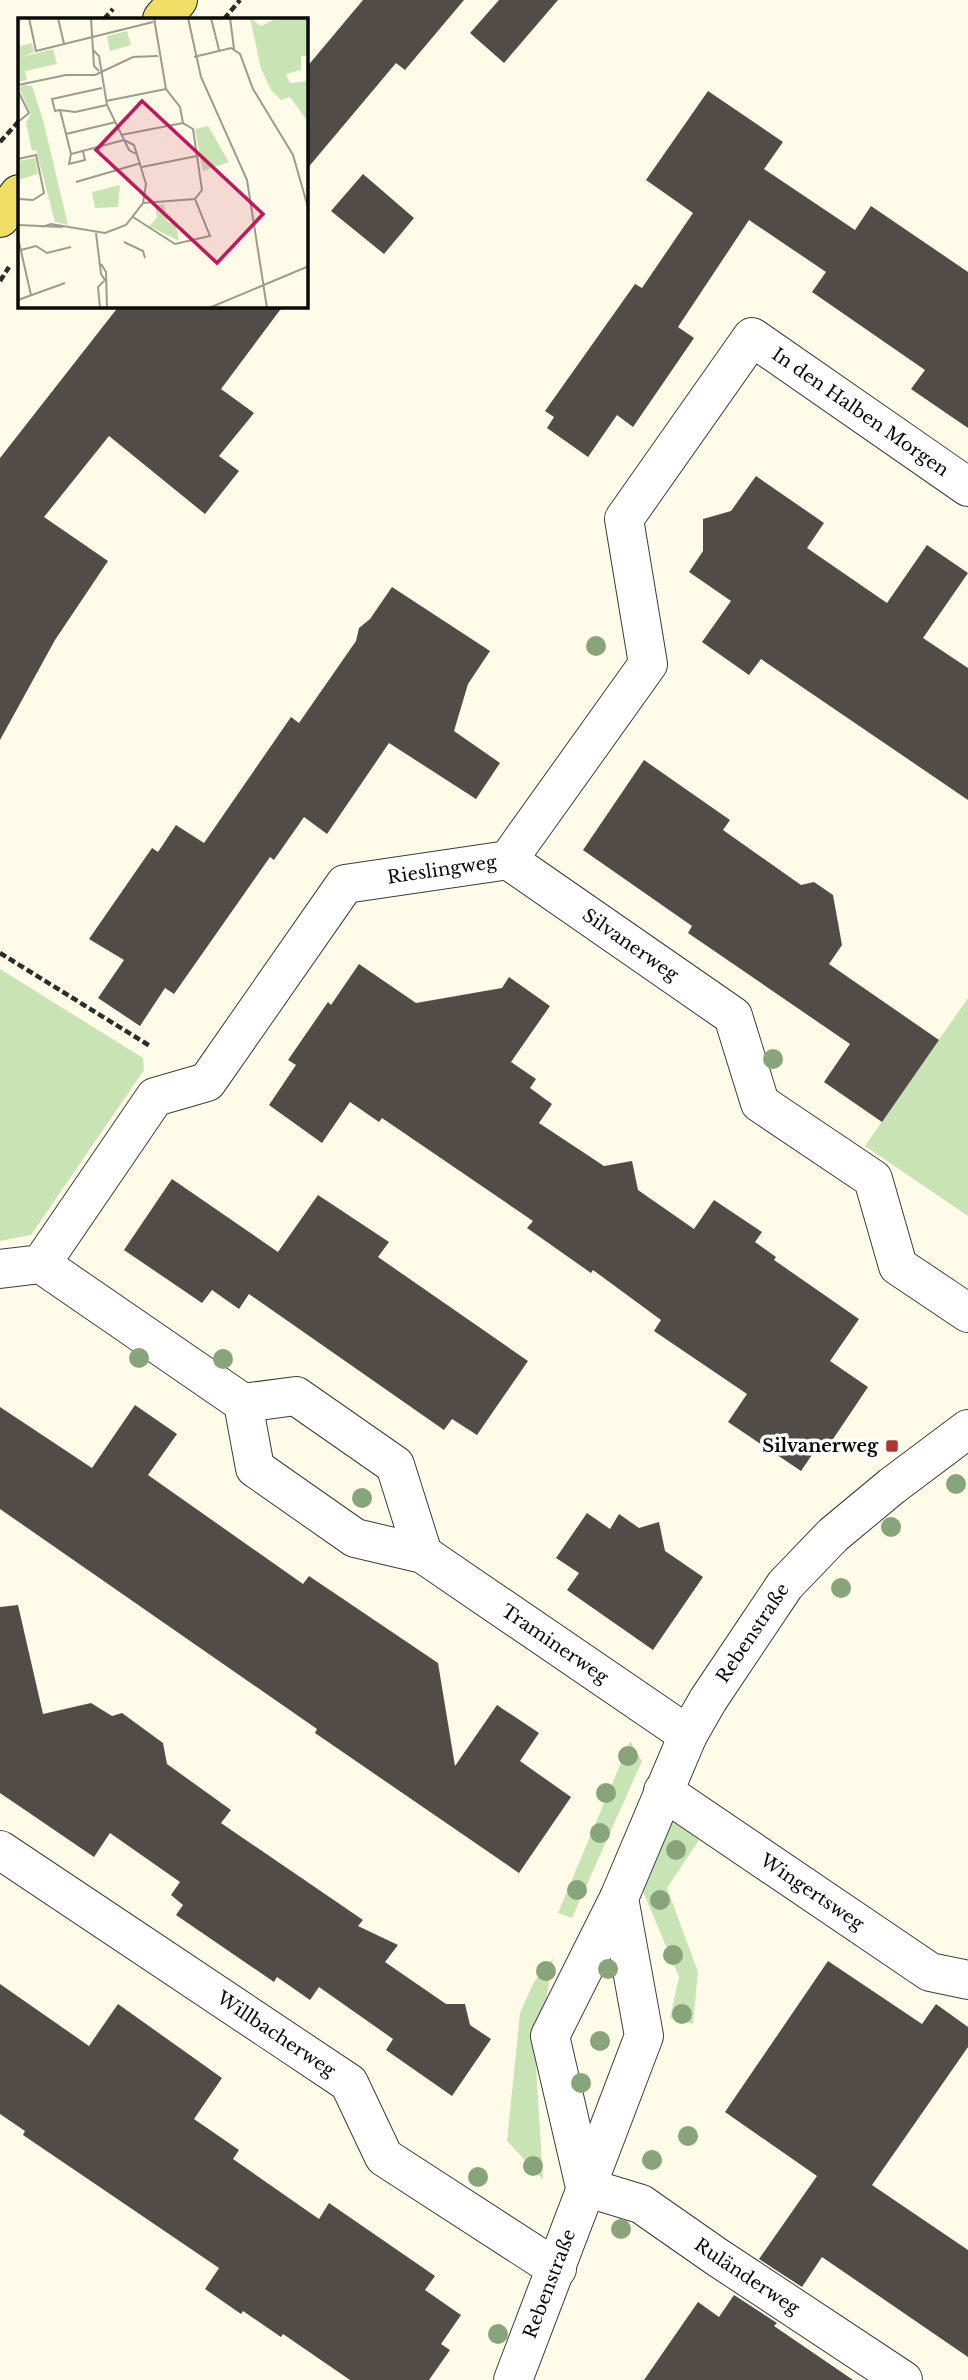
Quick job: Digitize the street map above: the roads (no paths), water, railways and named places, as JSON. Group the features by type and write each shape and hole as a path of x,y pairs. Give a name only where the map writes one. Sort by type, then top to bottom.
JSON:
{"main road":[{"path":"163,18 178,0"},
{"path":"0,218 18,195"}],"street":[{"name":"In den Halben Morgen","path":"752,337 968,487"},
{"name":"Rieslingweg","path":"41,1264 155,1097 207,1082 345,884 508,860 648,664 624,519 752,337"},
{"name":"Silvanerweg","path":"508,860 733,1016 760,1103 873,1179 898,1266 968,1313"},
{"path":"0,1269 41,1264 243,1403 296,1396 395,1465 423,1553"},
{"name":"Traminerweg","path":"243,1403 256,1468 355,1538 423,1553 688,1735"},
{"name":"Rebenstraße","path":"585,2187 550,2036 619,1898 688,1735 708,1700 785,1585 833,1535 892,1486 968,1429"},
{"name":"Wingertsweg","path":"663,1791 930,1972 968,1980"},
{"name":"Willbacherweg","path":"0,1850 349,2083 384,2157 557,2269"},
{"name":"Rebenstraße","path":"513,2380 644,2036 619,1898"},
{"name":"Ruländerweg","path":"585,2187 641,2204 903,2380"}],"place":[{"name":"Silvanerweg","path":"892,1446"}]}
